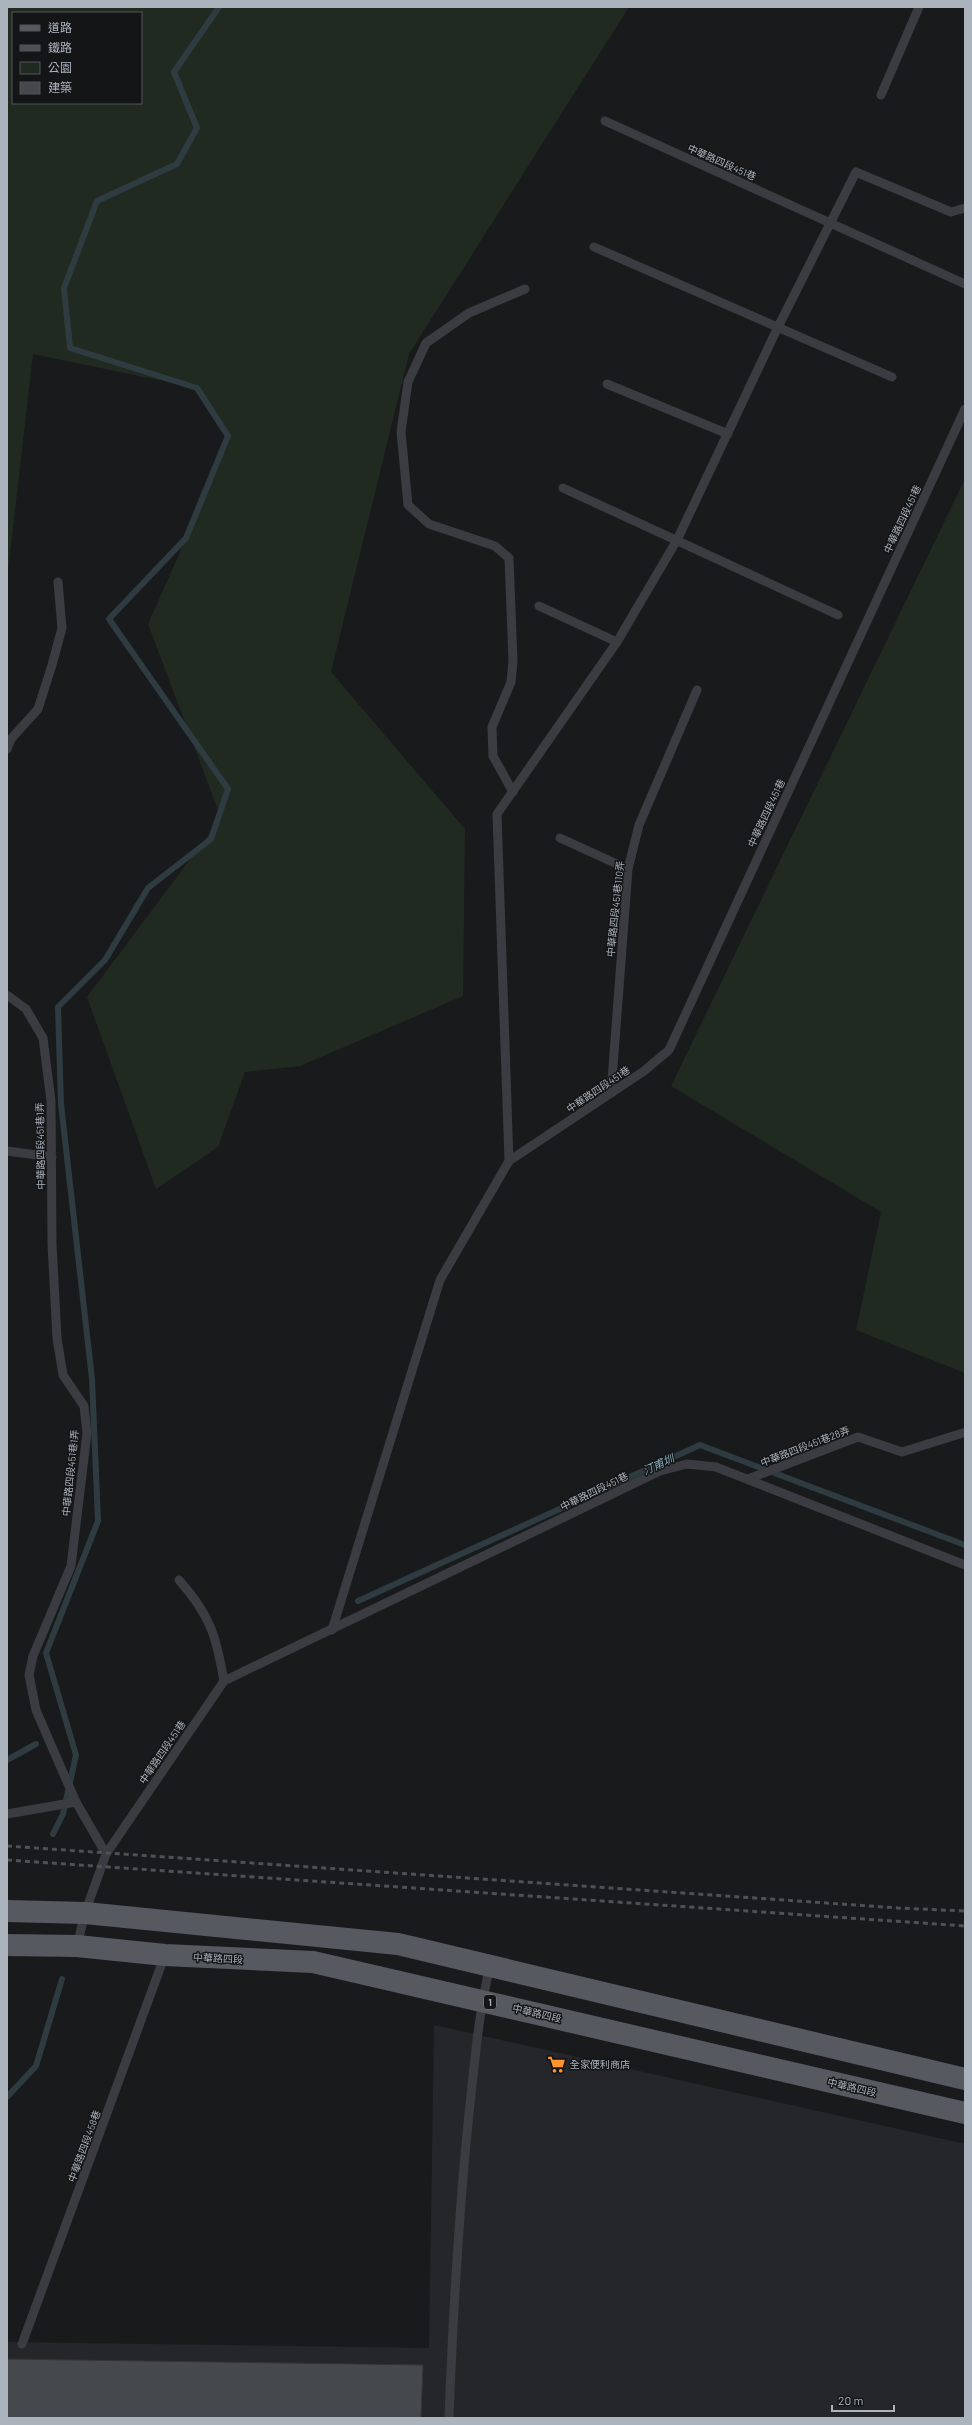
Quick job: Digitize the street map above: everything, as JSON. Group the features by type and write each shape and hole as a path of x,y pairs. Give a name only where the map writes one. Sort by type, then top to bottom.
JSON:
{"main road":[{"path":"7,1911 85,1913 398,1944 965,2079"},
{"name":"中華路四段","path":"7,1945 77,1946 165,1955 313,1962 965,2113"}],"lane":[{"path":"881,95 919,7"},
{"name":"中華路四段451巷","path":"605,121 965,284"},
{"path":"508,1161 497,814 617,642 676,540 778,327 856,172 951,212 965,208"},
{"path":"594,247 892,378"},
{"path":"512,792 493,756 492,727 511,682 512,675 509,558 495,546 429,524 408,505 401,432 408,382 426,343 469,313 525,289"},
{"path":"607,384 728,434"},
{"name":"中華路四段451巷","path":"332,1630 440,1280 508,1161 644,1072 669,1050 965,409"},
{"path":"563,488 838,615"},
{"path":"7,749 11,739 38,709 52,665 62,628 58,582"},
{"path":"539,606 617,642"},
{"name":"中華路四段451巷110弄","path":"611,1093 628,869 639,825 697,690"},
{"path":"560,838 628,869"},
{"name":"中華路四段451巷1弄","path":"7,995 26,1009 43,1038 51,1101 52,1244 57,1338 63,1375 84,1406 87,1432 72,1566 33,1656 29,1675 36,1710 76,1802 106,1854"},
{"path":"7,1152 52,1157"},
{"name":"中華路四段451巷28弄","path":"748,1479 858,1437 902,1452 962,1433"},
{"name":"中華路四段451巷","path":"77,1946 85,1913 106,1854 224,1681 660,1471 687,1464 716,1467 965,1565"},
{"path":"178,1580 198,1601 217,1640 224,1681"},
{"path":"7,1814 40,1810 76,1802"},
{"name":"中華路四段458巷","path":"22,2344 165,1955"},
{"path":"449,2418 456,2270 467,2131 482,2000 490,1966"}],"shaded area":[{"path":"434,2025 965,2144 965,2418 7,2418 7,2342 429,2348"}],"green space":[{"path":"7,7 629,7 409,354 331,672 465,829 463,996 300,1066 245,1072 218,1147 156,1189 87,997 221,818 148,624 230,440 197,388 33,354 7,580"},
{"path":"965,479 965,1373 856,1330 881,1212 671,1086"}],"building":[{"path":"7,2359 423,2365 421,2418 7,2418"}],"waterway":[{"path":"53,1834 63,1814 76,1755 46,1653 98,1521 92,1379 61,1104 58,1007 105,960 148,888 211,839 228,789 109,619 186,538 228,436 197,388 70,348 64,288 97,201 177,164 197,128 174,72 219,7"},
{"name":"汀甫圳","path":"358,1601 700,1445 965,1545"},
{"name":"汀甫圳","path":"7,1760 36,1744"},
{"path":"7,2097 36,2066 62,1979"}],"railway":[{"path":"7,1846 898,1908 965,1911"},
{"path":"7,1860 965,1926"}],"place":[{"name":"全家便利商店","path":"557,2064"}]}
